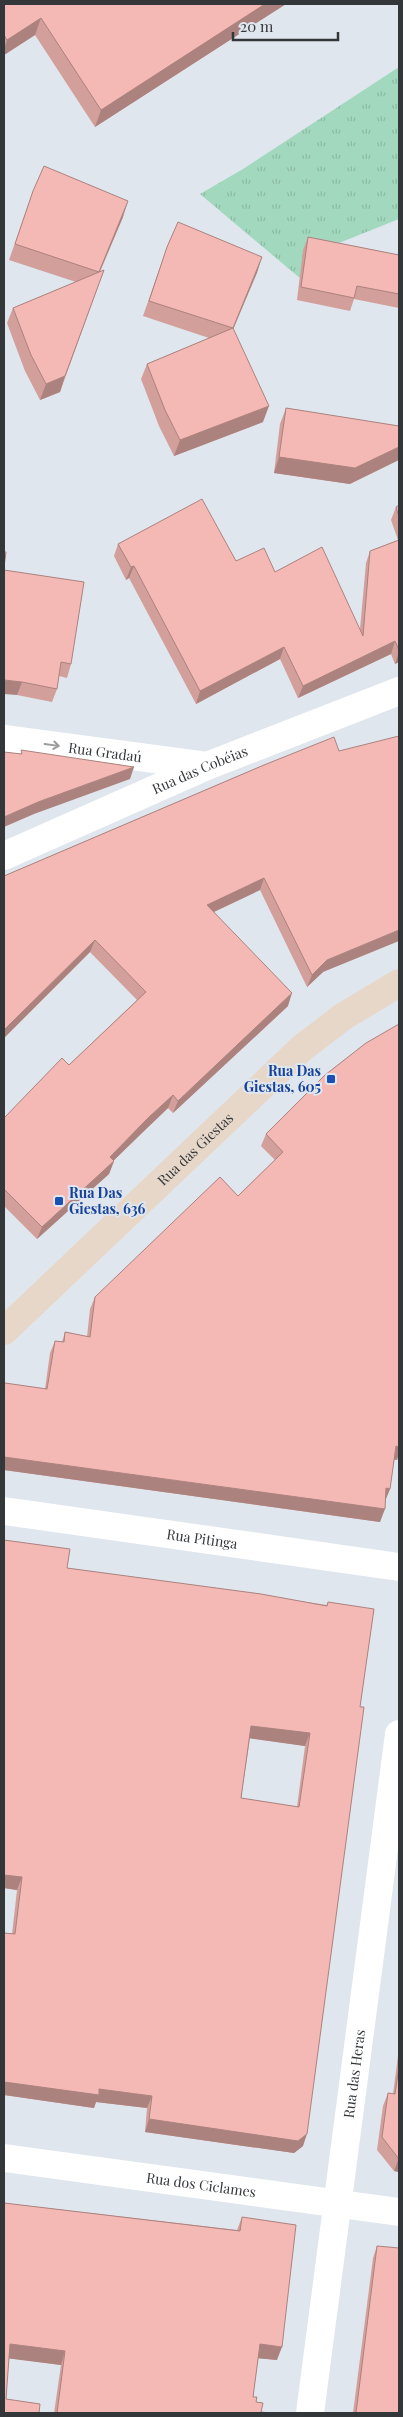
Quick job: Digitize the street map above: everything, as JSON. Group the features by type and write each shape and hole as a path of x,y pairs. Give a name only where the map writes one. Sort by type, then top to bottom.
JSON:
{"main road":[{"name":"Rua das Giestas","path":"4,1331 302,1048 344,1016 399,983"}],"street":[{"name":"Rua das Cobéias","path":"4,856 207,766 399,691"},
{"name":"Rua Gradaú","path":"4,739 207,766"},
{"name":"Rua Pitinga","path":"4,1511 399,1567"},
{"name":"Rua das Heras","path":"310,2413 336,2203 399,1734"},
{"name":"Rua dos Ciclames","path":"4,2158 399,2212"}],"green space":[{"path":"399,67 399,219 334,245 301,279 200,194 243,169"}],"building":[{"path":"4,4 265,4 101,110 41,18 7,40 4,35"},
{"path":"44,166 128,201 99,272 15,244 33,191"},
{"path":"178,222 262,257 233,328 149,301 167,247"},
{"path":"308,237 399,255 399,294 357,286 354,298 301,287"},
{"path":"104,270 65,376 46,384 31,355 13,308"},
{"path":"233,328 269,406 180,440 165,410 147,364"},
{"path":"286,408 399,426 399,447 355,468 279,457"},
{"path":"202,499 236,561 264,548 275,572 322,547 363,636 370,551 399,540 399,650 395,641 303,686 284,647 200,691 134,566 131,567 118,544"},
{"path":"399,505 399,517 396,507"},
{"path":"4,570 84,582 71,664 61,662 57,689 4,680"},
{"path":"399,736 399,930 327,960 312,975 264,878 207,905 292,993 178,1101 173,1095 148,1118 110,1157 114,1161 42,1227 4,1189 4,1118 62,1058 69,1065 146,992 95,940 5,1029 4,876 334,737 339,751"},
{"path":"21,750 134,767 38,802 4,817 4,752 22,754"},
{"path":"399,1024 399,1447 396,1446 390,1489 386,1488 385,1509 4,1457 4,1384 47,1389 55,1341 64,1342 65,1332 90,1337 95,1297 220,1177 238,1196 283,1152 266,1134 325,1075 366,1043"},
{"path":"4,1540 70,1549 67,1568 261,1594 327,1606 328,1602 374,1609 360,1707 364,1707 307,2134 298,2141 149,2119 152,2096 99,2089 99,2095 4,2082 4,1933 15,1934 22,1877 4,1875","holes":["251,1726 310,1733 299,1807 241,1798"]},
{"path":"399,2067 399,2159 382,2137 388,2093 395,2094"},
{"path":"4,2203 240,2231 242,2217 296,2225 282,2347 260,2344 253,2397 257,2397 256,2402 263,2403 261,2412 270,2413 57,2413 65,2351 10,2344 6,2399 40,2404 39,2413 4,2413"},
{"path":"377,2246 399,2248 399,2413 356,2413"}],"place":[{"name":"Rua Das Giestas, 605","path":"331,1079"},
{"name":"Rua Das Giestas, 636","path":"59,1201"}]}
